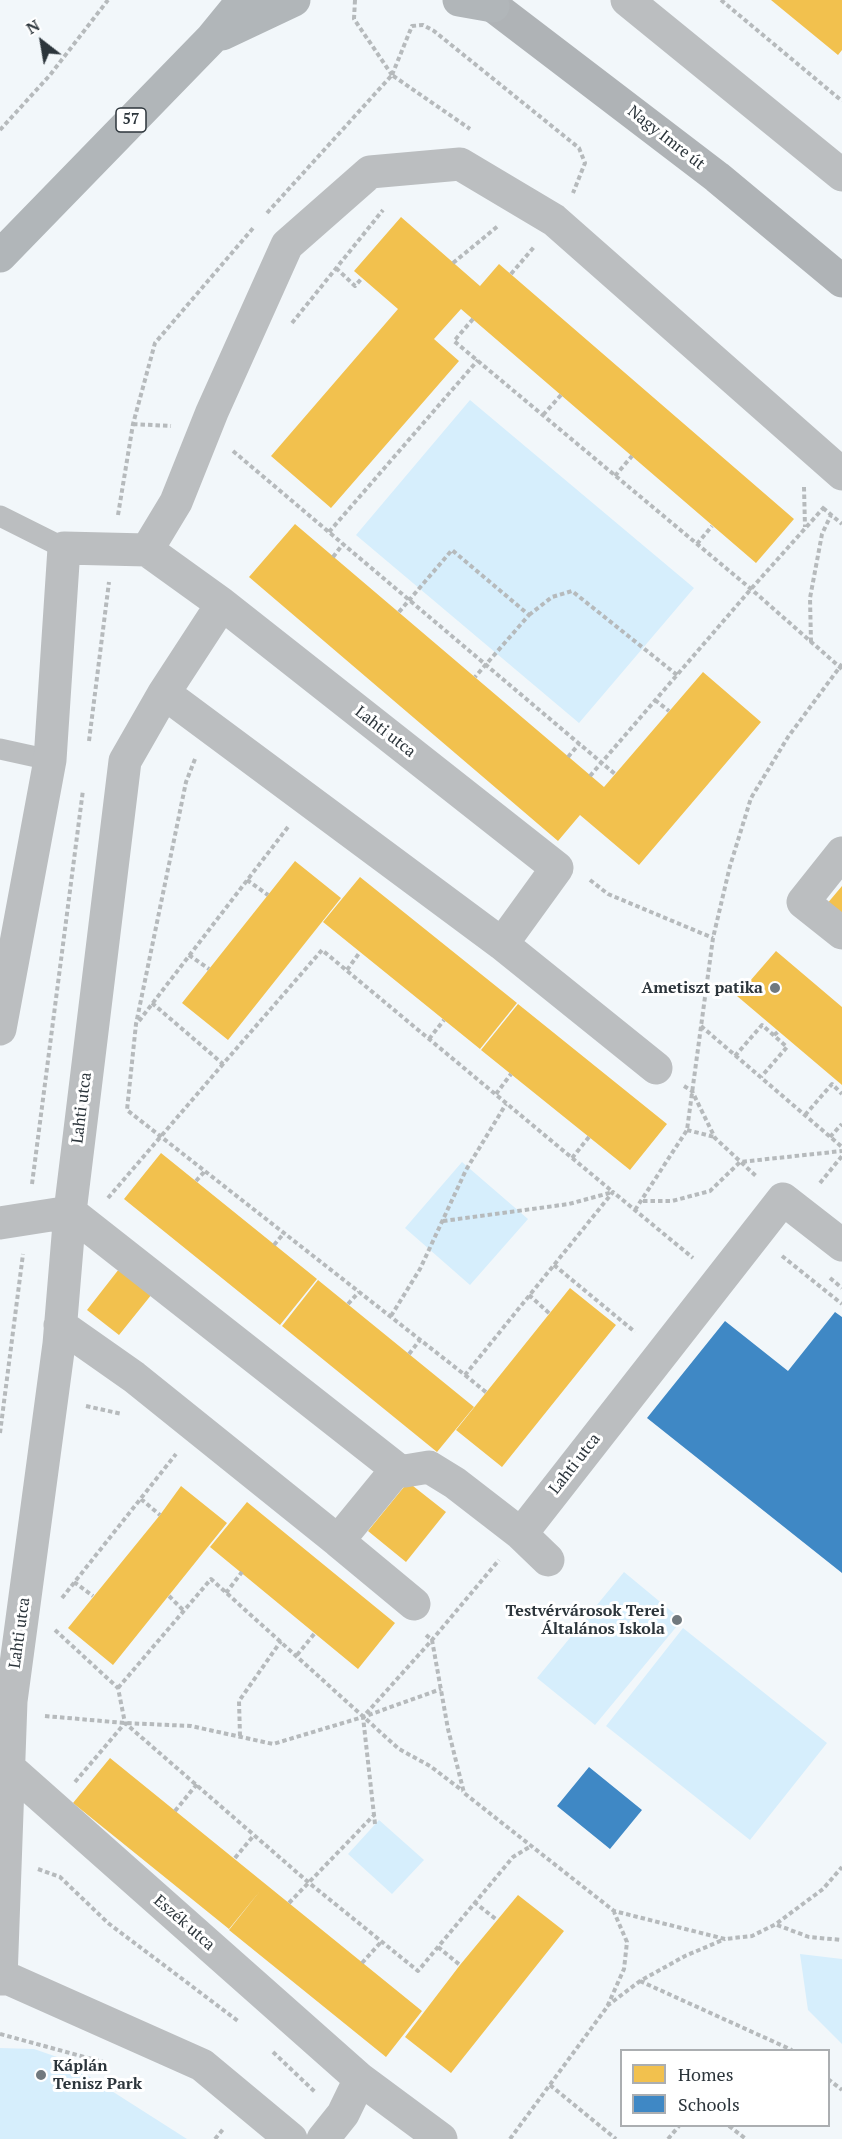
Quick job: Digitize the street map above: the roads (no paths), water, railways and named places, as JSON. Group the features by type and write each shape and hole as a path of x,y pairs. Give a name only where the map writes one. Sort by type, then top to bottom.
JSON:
{"main road":[{"path":"212,38 224,0"},
{"name":"57","path":"0,256 212,38 243,0"},
{"path":"212,38 294,0"},
{"path":"459,0 489,2"},
{"name":"Nagy Imre út","path":"489,2 717,177 842,281"}],"street":[{"path":"627,0 842,175"},
{"path":"147,550 176,502 206,428 287,245 370,172 460,164 554,220 836,488"},
{"path":"0,1029 50,760 64,548 147,550 222,604"},
{"name":"Lahti utca","path":"0,1979 9,1768 6,1698 52,1399 60,1325 78,1218 125,761 164,693 222,604 557,868 502,944"},
{"path":"164,693 502,944 656,1068"},
{"path":"842,853 803,902 842,933"},
{"name":"Lahti utca","path":"521,1534 783,1199 842,1245"},
{"path":"14,1221 78,1218 397,1469 429,1467 455,1483 521,1534 548,1560"},
{"path":"60,1325 134,1377 411,1601"},
{"path":"338,1541 397,1469"},
{"name":"Eszék utca","path":"9,1768 360,2079 441,2139"},
{"path":"0,1979 9,1979 202,2065 291,2139"},
{"path":"323,2139 343,2114 360,2079"}],"lane":[{"path":"0,516 64,548"},
{"path":"0,748 50,760"}],"place":[{"name":"Ametiszt patika","path":"775,988"},
{"name":"Testvérvárosok Terei Általános Iskola","path":"677,1620"},
{"name":"Káplán Tenisz Park","path":"41,2075"}]}
